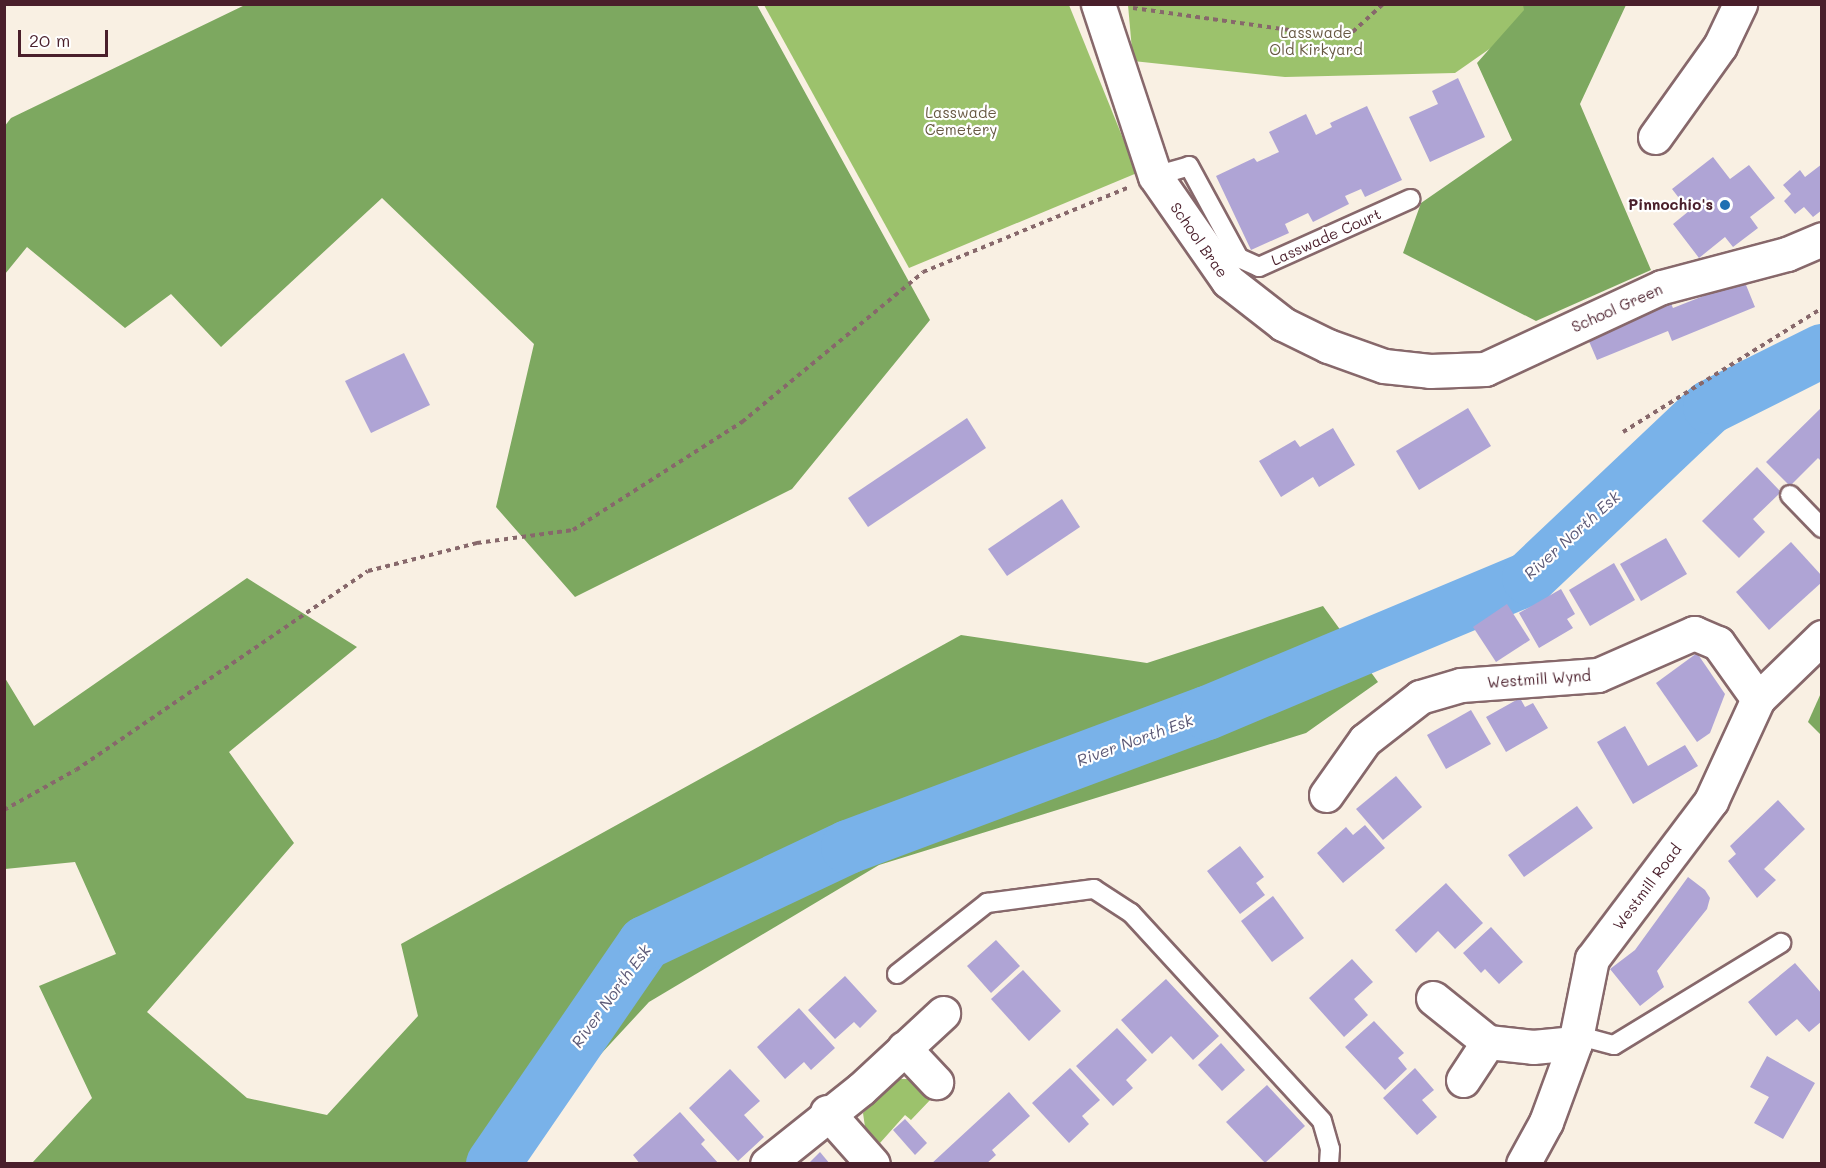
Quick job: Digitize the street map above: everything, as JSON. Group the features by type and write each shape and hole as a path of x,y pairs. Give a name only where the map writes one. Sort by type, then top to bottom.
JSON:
{"street":[{"name":"School Brae","path":"1098,4 1155,176 1228,281 1283,324 1384,366 1430,371 1485,369"},
{"path":"1655,137 1720,46 1740,4"},
{"name":"School Green","path":"1485,369 1662,287 1787,254 1821,239"},
{"name":"Westmill Wynd","path":"1326,795 1365,740 1420,697 1461,685 1598,675 1694,633 1718,643 1758,699"},
{"name":"Westmill Road","path":"1523,1164 1546,1122 1575,1039 1592,959 1711,801 1758,699 1821,637"},
{"path":"1433,998 1488,1042 1533,1047 1575,1039"},
{"path":"767,1164 827,1113 861,1089 943,1013"},
{"path":"1463,1080 1488,1042"},
{"path":"904,1048 936,1082"},
{"path":"827,1113 873,1164"}],"lane":[{"name":"Lasswade Court","path":"1155,176 1189,166 1239,258 1259,267 1410,199"},
{"path":"1790,495 1821,528"},
{"path":"897,974 987,903 1094,889 1131,913 1322,1121 1330,1149 1329,1164"},
{"path":"1575,1039 1614,1045 1780,943"}],"path":[{"path":"1133,4 1133,9 1346,38 1383,4"},
{"path":"4,810 76,770 368,571 477,543 573,530 742,422 923,272 1155,176"},
{"path":"1623,432 1821,308"}],"green space":[{"path":"247,4 757,5 930,320 792,489 575,597 496,507 534,344 382,198 221,347 171,294 125,328 27,247 5,274 4,127 11,118"},
{"name":"Lasswade Old Kirkyard","path":"1526,4 1531,20 1455,73 1285,77 1133,61 1128,5"},
{"name":"Lasswade Cemetery","path":"764,5 1069,5 1137,173 909,268"},
{"path":"1523,5 1626,5 1580,104 1651,270 1536,321 1403,253 1421,203 1512,140 1477,63 1524,10"},
{"path":"247,578 357,647 229,752 294,843 147,1012 247,1098 327,1115 418,1016 401,944 961,635 1147,663 1323,606 1378,682 1306,733 879,865 649,1002 500,1163 32,1163 92,1098 39,986 116,954 75,862 5,869 5,678 34,726"},
{"path":"1821,693 1821,735 1808,722"},
{"path":"899,1079 910,1079 931,1099 911,1120 905,1115 880,1143 865,1127 863,1113"}],"building":[{"path":"1458,78 1485,137 1430,162 1409,117 1438,104 1432,91"},
{"path":"1367,106 1402,180 1365,197 1361,189 1345,196 1349,204 1313,222 1308,213 1285,224 1289,233 1251,250 1216,176 1254,158 1257,162 1279,152 1269,132 1306,114 1316,135 1332,127 1330,123"},
{"name":"Pinnochio's","path":"1713,157 1730,179 1749,165 1775,198 1750,217 1758,228 1733,247 1725,237 1699,258 1673,224 1689,211 1672,189"},
{"path":"1822,164 1822,210 1813,217 1804,207 1795,214 1784,201 1791,194 1783,185 1800,170 1805,177"},
{"path":"1744,280 1755,307 1672,341 1668,331 1597,360 1585,332 1668,297 1673,308"},
{"path":"404,353 430,405 371,433 345,381"},
{"path":"1822,407 1822,462 1818,458 1790,486 1766,462"},
{"path":"1468,408 1491,446 1419,490 1396,451"},
{"path":"967,418 986,448 868,527 848,498"},
{"path":"1333,428 1355,465 1319,487 1313,477 1281,497 1259,461 1295,440 1300,447"},
{"path":"1757,467 1781,492 1753,519 1765,532 1739,558 1702,521"},
{"path":"1062,499 1080,527 1007,576 988,549"},
{"path":"1666,538 1687,574 1641,601 1620,564"},
{"path":"1791,542 1822,576 1822,582 1769,630 1736,592"},
{"path":"1614,563 1635,600 1590,626 1569,590"},
{"path":"1561,589 1575,614 1567,619 1573,628 1539,648 1519,613"},
{"path":"1507,604 1530,640 1496,662 1473,627"},
{"path":"1697,653 1725,694 1710,733 1697,742 1656,683"},
{"path":"1520,698 1525,707 1533,703 1548,728 1506,752 1486,717"},
{"path":"1471,710 1491,744 1446,769 1427,735"},
{"path":"1625,726 1648,766 1685,745 1698,766 1633,804 1597,742"},
{"path":"1396,776 1422,807 1383,840 1356,809"},
{"path":"1778,800 1805,829 1764,869 1776,880 1757,898 1728,861 1736,854 1730,846"},
{"path":"1577,806 1593,828 1524,877 1508,855"},
{"path":"1365,825 1385,848 1343,883 1317,853 1346,827 1353,835"},
{"path":"1240,846 1264,877 1256,883 1265,895 1240,914 1207,871"},
{"path":"1688,877 1705,890 1710,898 1707,909 1657,971 1664,987 1640,1006 1610,969 1635,950"},
{"path":"1446,883 1483,923 1455,949 1438,931 1416,953 1395,930"},
{"path":"1273,896 1304,938 1272,962 1241,921"},
{"path":"1491,927 1523,962 1499,984 1485,969 1481,973 1463,953"},
{"path":"996,940 1020,966 991,993 967,966"},
{"path":"1352,959 1373,982 1354,999 1368,1015 1344,1037 1309,998"},
{"path":"1795,963 1822,994 1822,1021 1809,1032 1797,1019 1776,1036 1748,1002"},
{"path":"1023,970 1061,1011 1029,1041 991,999"},
{"path":"845,976 877,1011 860,1028 854,1022 835,1039 808,1010"},
{"path":"1166,979 1219,1036 1193,1060 1171,1036 1152,1054 1121,1020"},
{"path":"799,1008 835,1048 811,1070 804,1062 785,1079 757,1047"},
{"path":"1374,1021 1404,1053 1398,1058 1407,1069 1385,1090 1345,1047"},
{"path":"1117,1028 1147,1060 1126,1080 1133,1088 1113,1106 1076,1066"},
{"path":"1221,1043 1245,1070 1222,1091 1198,1065"},
{"path":"1767,1056 1815,1083 1783,1139 1754,1123 1769,1097 1750,1087"},
{"path":"1070,1068 1100,1100 1082,1116 1089,1124 1069,1143 1032,1103"},
{"path":"1415,1068 1434,1090 1422,1100 1437,1117 1417,1135 1383,1098"},
{"path":"730,1069 760,1101 744,1115 764,1137 738,1161 689,1108"},
{"path":"1267,1085 1305,1126 1265,1163 1226,1122"},
{"path":"1009,1092 1030,1116 992,1150 996,1155 986,1164 931,1164"},
{"path":"680,1112 705,1140 701,1144 719,1164 640,1164 633,1155"},
{"path":"905,1119 927,1143 915,1155 893,1130"},
{"path":"820,1152 830,1164 808,1164"}],"waterway":[{"name":"River North Esk","path":"493,1164 645,943 848,847 1207,713 1529,578 1710,407 1822,351"}],"place":[{"name":"Pinnochio's","path":"1725,205"}]}
